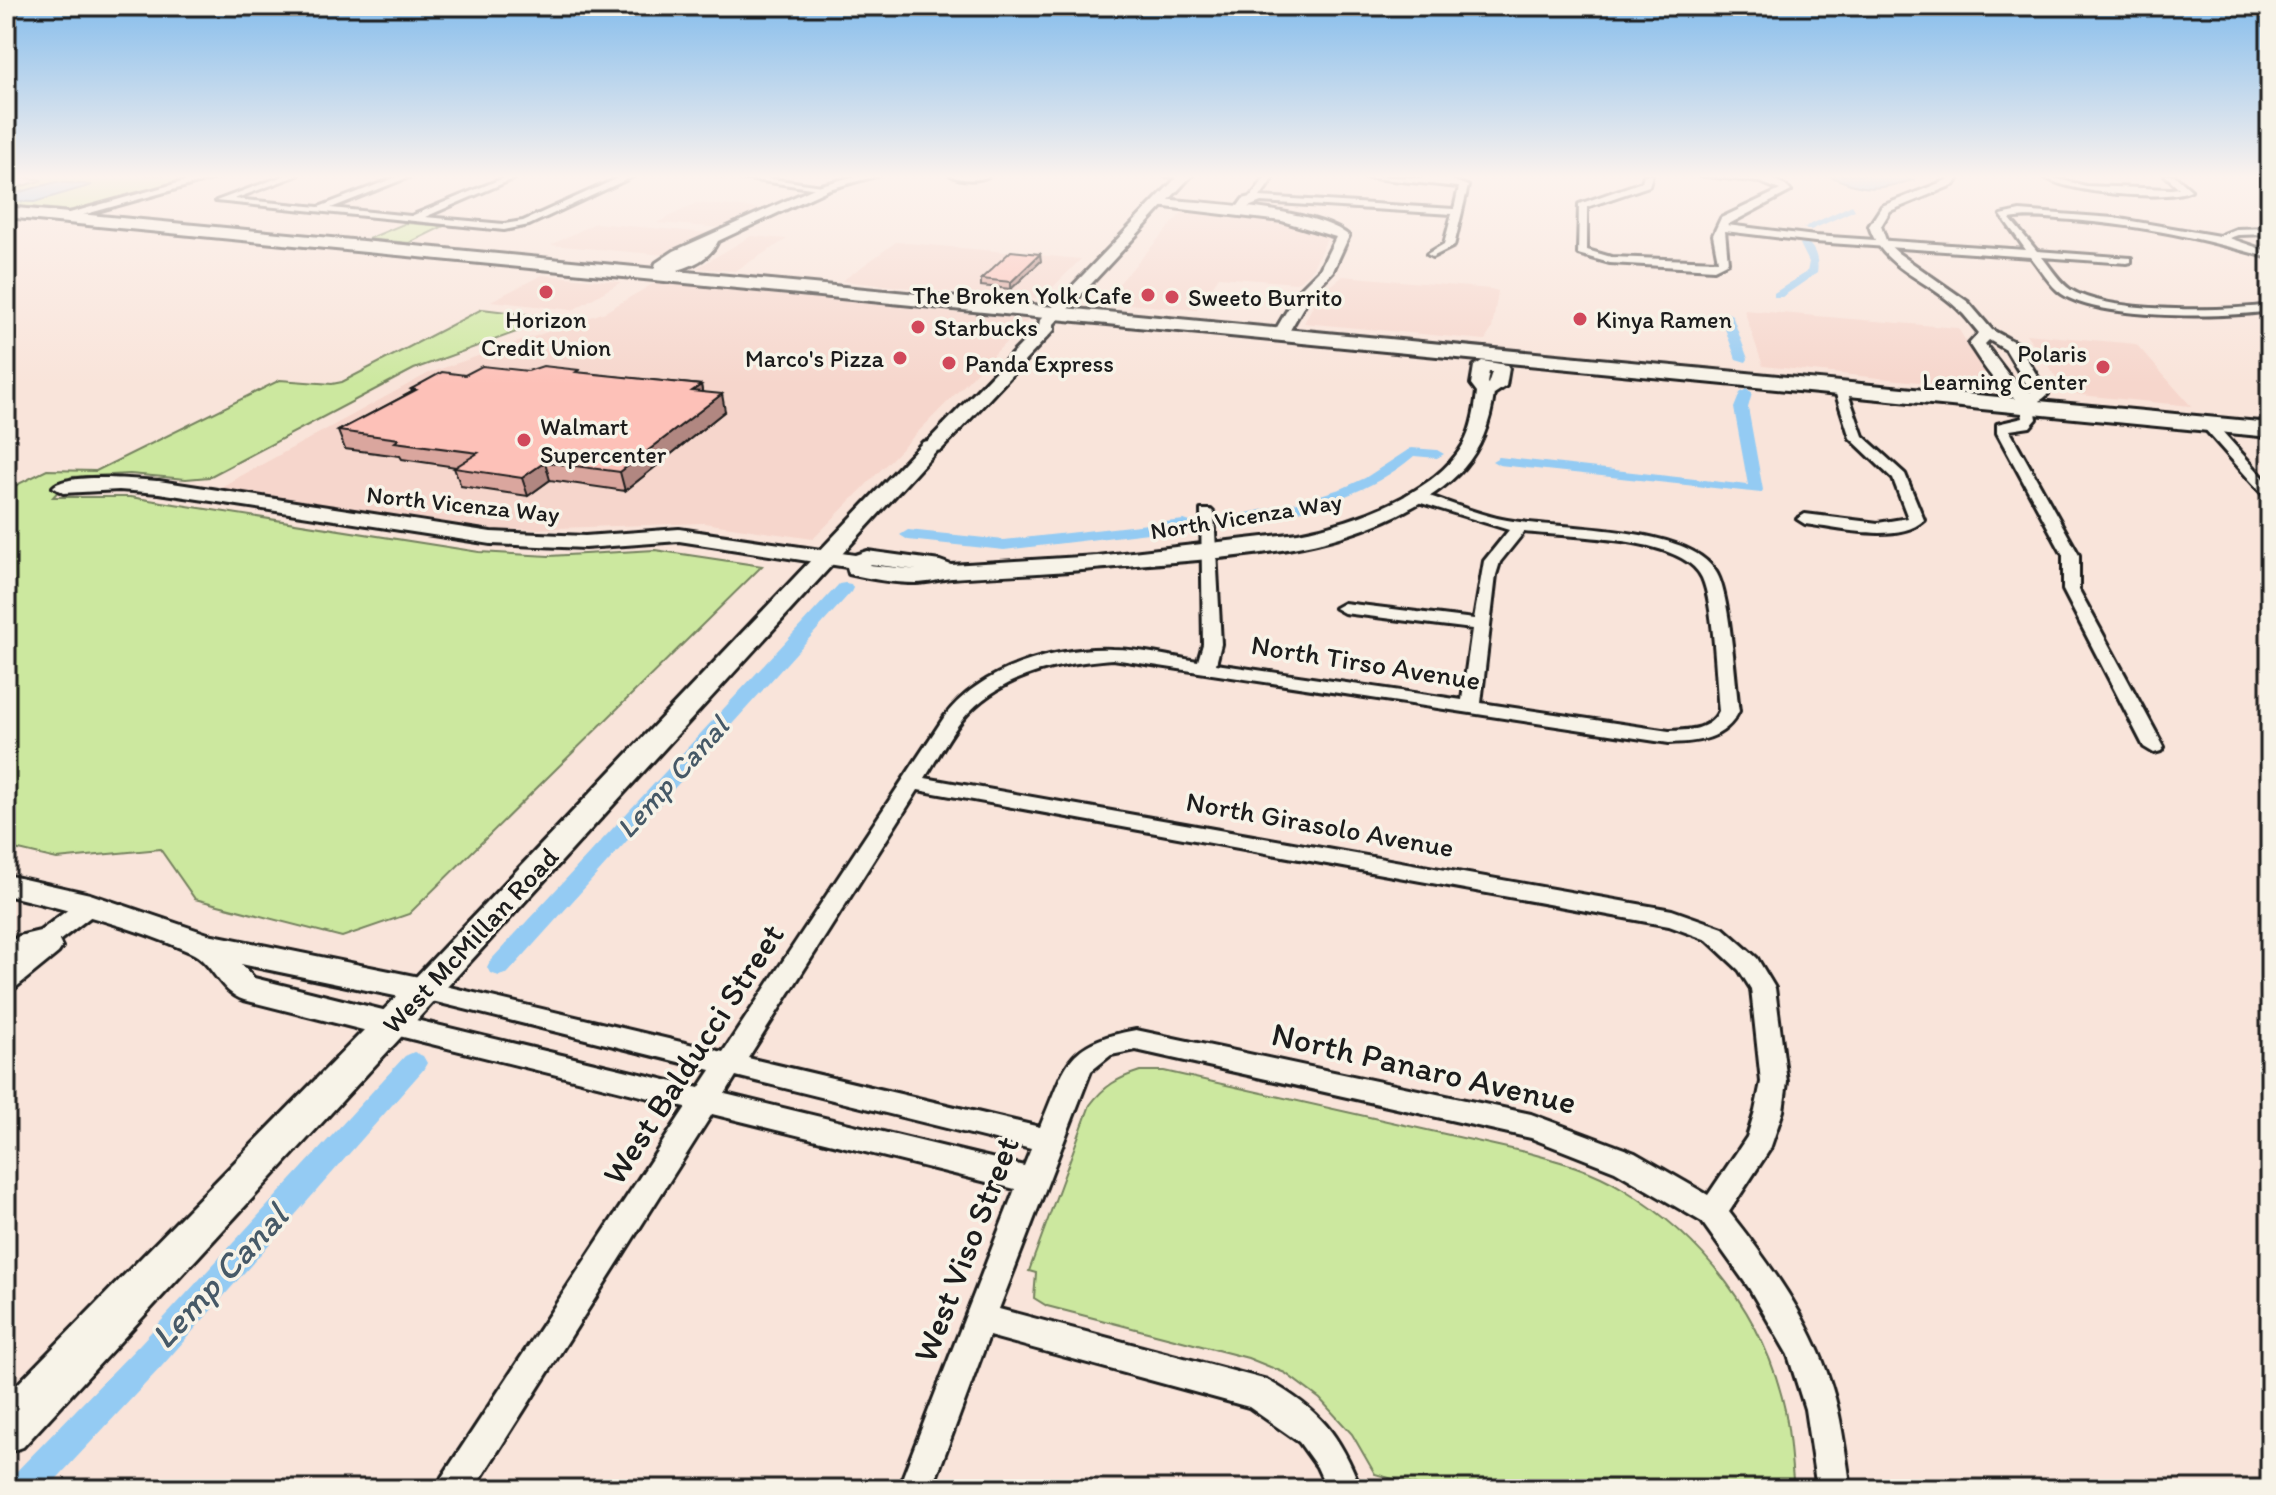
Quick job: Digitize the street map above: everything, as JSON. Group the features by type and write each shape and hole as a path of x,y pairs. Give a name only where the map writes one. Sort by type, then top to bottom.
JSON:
{"main road":[{"path":"360,245 657,272 1052,317 1281,334 1494,360 2032,404 2270,430"},
{"name":"West McMillan Road","path":"6,1430 424,990 930,446 924,444 1037,326 1052,317 1121,245"}],"street":[{"path":"657,272 679,254 702,245"},
{"path":"1281,334 1304,293 1326,271 1339,245"},
{"path":"1432,254 1449,245"},
{"path":"1581,245 1586,254 1610,260 1714,266 1723,262 1720,245"},
{"path":"1883,245 1901,264 1969,309 1987,333 2012,347 2040,394 2032,404 2030,419 2025,424 2002,427 2071,555 2071,590 2154,747"},
{"path":"1915,245 2127,260"},
{"path":"2024,245 2064,291 2080,299 2200,312 2270,308"},
{"path":"2234,245 2270,255"},
{"path":"1987,333 1977,344 2011,390 2032,404"},
{"name":"North Vicenza Way","path":"63,487 119,484 159,487 505,540 585,542 679,535 858,562 857,569 888,574 936,577 946,572 1021,571 1286,541 1359,524 1392,510 1446,474 1469,451 1482,425 1486,391 1479,384 1482,366 1494,360"},
{"path":"1805,519 1883,527 1909,525 1916,517 1904,484 1887,463 1857,438 1840,388"},
{"path":"2208,424 2270,494"},
{"path":"1413,496 1476,519 1519,528 1492,561 1471,707"},
{"path":"1206,513 1212,644 1206,666"},
{"name":"North Tirso Avenue","path":"1008,674 1073,655 1113,654 1669,737 1697,736 1717,729 1725,722 1729,711 1711,576 1691,556 1658,544 1519,528"},
{"path":"1344,608 1481,625"},
{"name":"West Balducci Street","path":"454,1489 955,716 979,693 1008,674"},
{"name":"North Girasolo Avenue","path":"912,782 1672,918 1715,934 1748,964 1763,988 1774,1082 1760,1141 1712,1213"},
{"path":"6,885 90,905 205,945 424,990 1048,1141"},
{"path":"6,958 27,942 46,939 90,905"},
{"path":"6,981 50,947 46,939"},
{"path":"205,945 244,988 1034,1181"},
{"name":"North Panaro Avenue","path":"1104,1046 1136,1040 1531,1126 1587,1143 1652,1173 1712,1213 1768,1287 1797,1339 1819,1397 1834,1489"},
{"name":"West Viso Street","path":"915,1489 1048,1141 1081,1064 1104,1046"},
{"path":"981,1319 1255,1392 1294,1414 1332,1454 1344,1489"}],"shaded area":[{"path":"551,245 685,245 665,255"},
{"path":"736,245 778,245 735,271 697,268"},
{"path":"892,245 926,245 1081,259 1047,293 1035,298 1019,299 842,281"},
{"path":"1153,245 1324,245 1310,273 1296,283 1219,277 1196,310 1116,303 1107,297"},
{"path":"542,275 621,282 573,310 491,301"},
{"path":"1343,276 1498,291 1492,329 1485,340 1304,323 1318,296"},
{"path":"656,282 1028,320 813,539 704,523 497,530 219,488 429,373 605,312"},
{"path":"1744,310 1958,328 1995,390 1763,366"},
{"name":"Polaris Learning Center","path":"2026,334 2136,344 2191,406 2081,395 2065,390"}],"green space":[{"path":"482,309 555,318 414,369 209,477 186,479 130,474 71,477 53,497 130,497 479,552 549,556 655,550 762,566 409,914 342,937 195,899 160,849 57,859 6,847 6,490 47,470 96,471 280,380 342,382"},
{"path":"1140,1071 1164,1071 1525,1152 1588,1171 1623,1189 1652,1208 1704,1255 1746,1312 1776,1376 1785,1410 1794,1489 1428,1489 1375,1474 1352,1434 1320,1399 1285,1373 1248,1358 1047,1306 1034,1298 1036,1273 1029,1271 1090,1105 1112,1084"}],"building":[{"path":"1011,251 1040,254 1011,282 981,279"},
{"name":"Walmart Supercenter","path":"482,366 528,371 543,366 579,370 576,372 701,385 692,391 722,394 620,472 545,462 522,478 454,468 478,453 338,431 416,390 411,389 442,372 465,375"}],"waterway":[{"path":"1778,295 1812,273 1814,262 1805,245"},
{"path":"1726,315 1742,359"},
{"path":"1499,461 1756,490 1741,408 1746,393"},
{"path":"1228,521 1325,500 1371,481 1411,452 1437,454"},
{"path":"908,535 1004,545 1184,525"},
{"name":"Lemp Canal","path":"499,967 845,588"},
{"name":"Lemp Canal","path":"23,1489 151,1355 414,1063"}],"place":[{"name":"Horizon Credit Union","path":"546,292"},
{"name":"The Broken Yolk Cafe","path":"1148,295"},
{"name":"Sweeto Burrito","path":"1172,297"},
{"name":"Kinya Ramen","path":"1580,319"},
{"name":"Starbucks","path":"918,327"},
{"name":"Marco's Pizza","path":"900,358"},
{"name":"Panda Express","path":"949,363"},
{"name":"Polaris Learning Center","path":"2103,367"},
{"name":"Walmart Supercenter","path":"524,440"}]}
